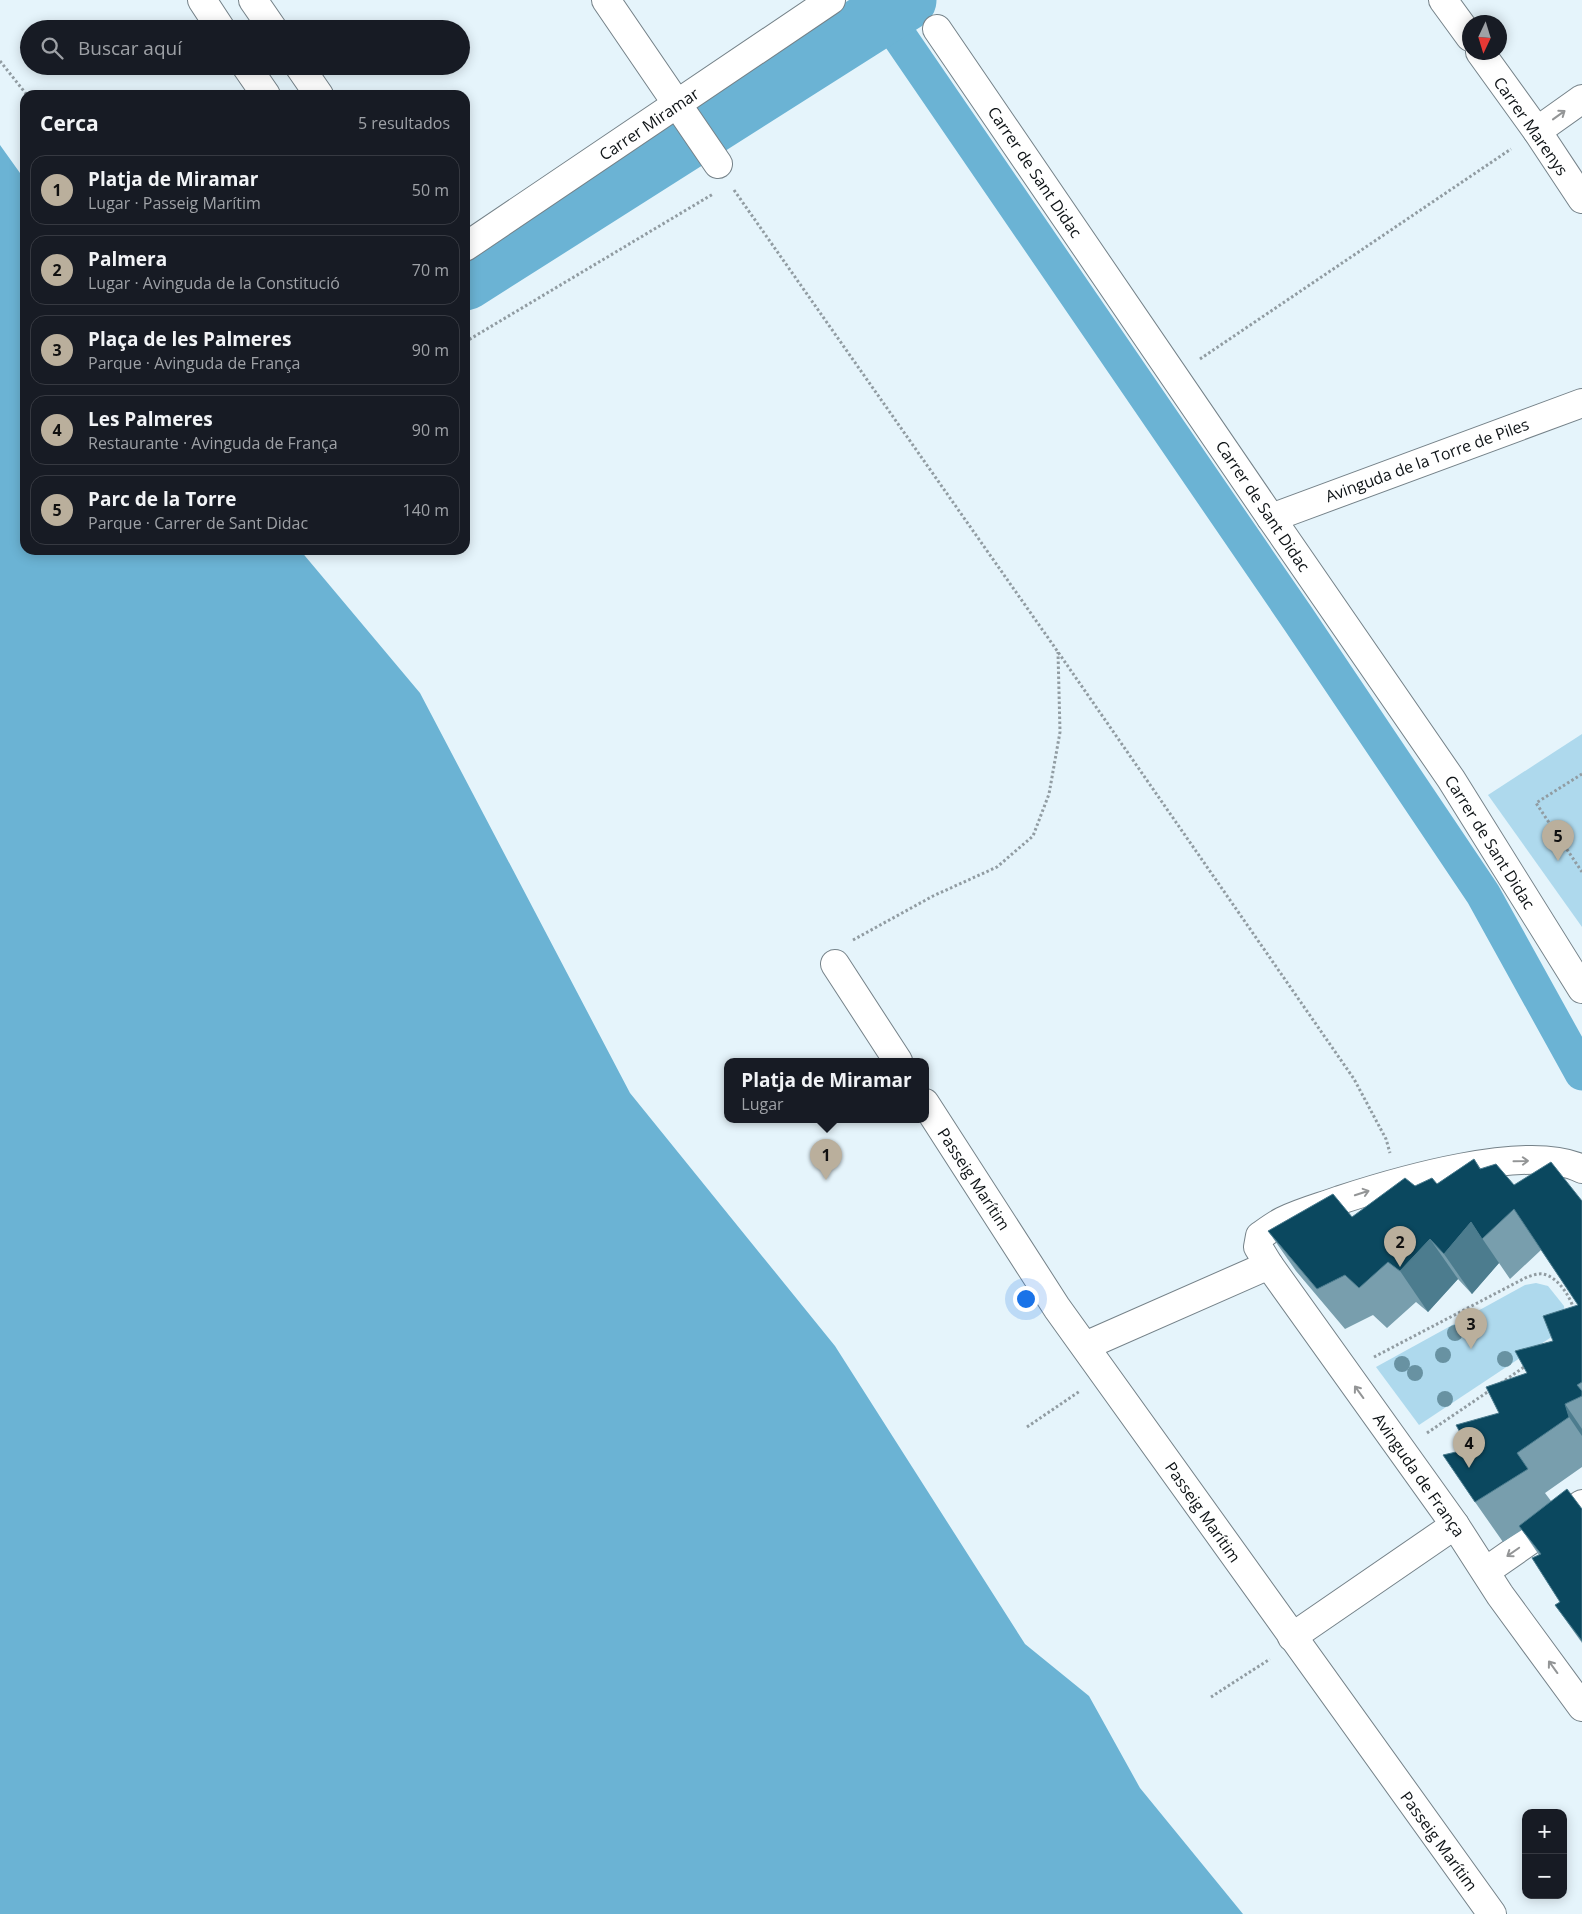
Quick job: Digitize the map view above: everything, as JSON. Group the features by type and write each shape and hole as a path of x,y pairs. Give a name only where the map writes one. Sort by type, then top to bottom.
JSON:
{"street":[{"path":"202,0 215,20"},
{"path":"253,0 267,20"},
{"path":"606,0 724,174"},
{"name":"Carrer Miramar","path":"470,244 832,0"},
{"path":"1443,0 1462,26"},
{"name":"Carrer de Sant Didac","path":"937,29 1451,778 1582,989"},
{"name":"Carrer Marenys","path":"1486,60 1582,199"},
{"path":"252,75 263,90"},
{"path":"305,75 316,90"},
{"path":"1537,132 1582,99"},
{"name":"Avinguda de la Torre de Piles","path":"1271,518 1582,403"},
{"path":"835,964 896,1058"},
{"name":"Passeig Marítim","path":"929,1109 1057,1308 1492,1914"},
{"path":"1085,1346 1263,1254 1260,1236 1300,1214 1426,1175 1512,1161 1560,1162 1582,1169"},
{"name":"Avinguda de França","path":"1263,1254 1455,1525 1500,1595 1582,1707"},
{"path":"1486,1571 1582,1504"},
{"path":"1294,1640 1455,1525"}],"path":[{"path":"0,61 23,90"},
{"path":"1174,376 1537,132"},
{"path":"470,339 724,174 1354,1079 1386,1139 1398,1183"},
{"path":"835,964 839,947 933,896 997,867 1033,836 1049,794 1060,732 1058,652"},
{"path":"1582,774 1536,803 1582,872"},
{"path":"1345,1372 1527,1277 1542,1274 1556,1280 1572,1302 1575,1317"},
{"path":"1401,1450 1528,1365"},
{"path":"1027,1427 1105,1374"},
{"path":"1211,1697 1294,1640"}],"shaded area":[{"path":"0,145 20,173 20,555 304,555 420,693 630,1093 835,1346 1025,1644 1089,1696 1140,1788 1243,1914 0,1914"},
{"path":"1582,734 1582,927 1488,795"},
{"path":"1536,1283 1548,1286 1564,1306 1565,1320 1559,1332 1419,1425 1376,1367 1525,1285"}],"building":[{"path":"1474,1159 1480,1169 1496,1164 1514,1185 1551,1162 1582,1201 1582,1382 1577,1385 1582,1391 1582,1396 1565,1404 1569,1417 1517,1453 1528,1469 1475,1502 1443,1455 1469,1449 1456,1425 1499,1413 1486,1387 1527,1373 1515,1351 1553,1341 1543,1316 1578,1305 1514,1209 1482,1239 1471,1222 1444,1254 1430,1239 1400,1271 1388,1262 1359,1288 1345,1275 1317,1289 1268,1231 1333,1194 1352,1217 1405,1178 1415,1186 1432,1178 1437,1184"},
{"path":"1567,1489 1582,1509 1582,1641 1555,1605 1560,1602 1532,1558 1541,1554 1519,1526"}],"waterway":[{"path":"470,277 906,0"},
{"path":"884,14 1299,620 1483,894 1582,1073"}],"place":[{"name":"Parc de la Torre","path":"1558,861"},
{"name":"Platja de Miramar","path":"826,1180"},
{"name":"Palmera","path":"1400,1267"},
{"name":"Plaça de les Palmeres","path":"1471,1349"},
{"name":"Les Palmeres","path":"1469,1468"}]}
